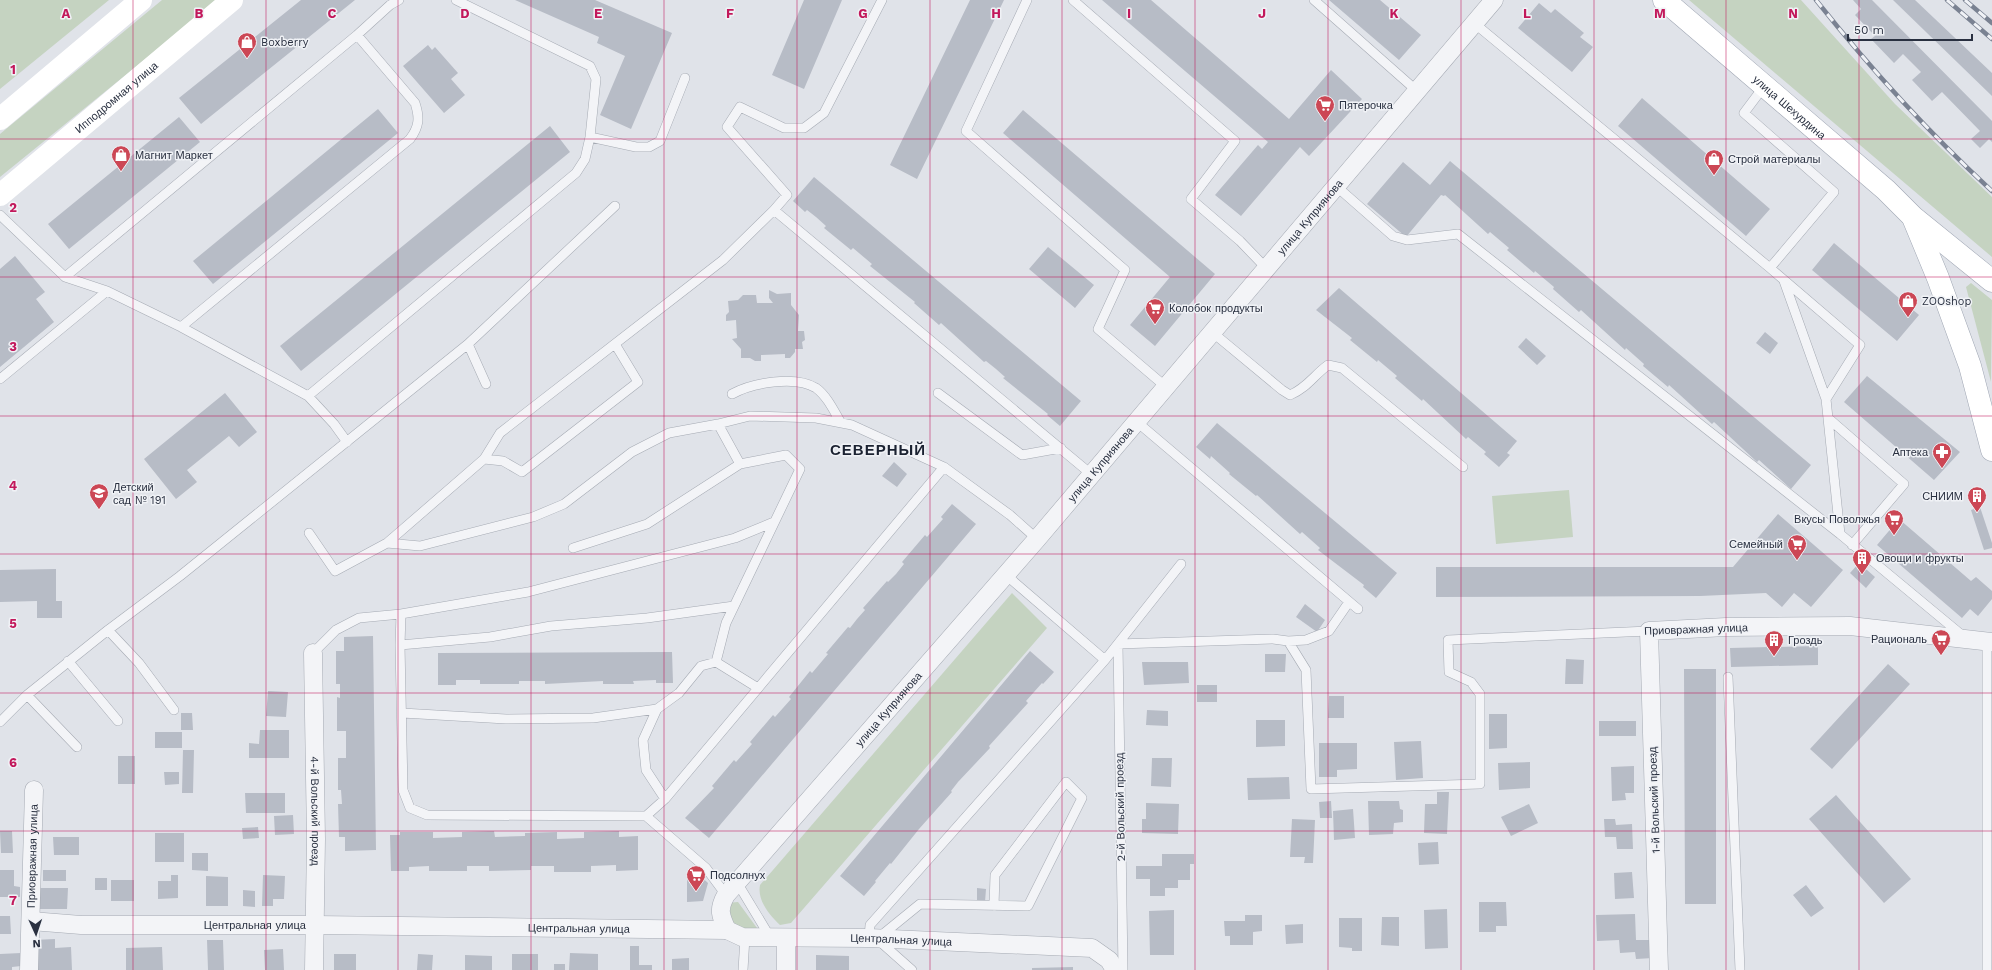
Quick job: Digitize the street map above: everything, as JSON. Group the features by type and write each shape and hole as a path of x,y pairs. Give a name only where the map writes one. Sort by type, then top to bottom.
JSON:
{"main road":[{"path":"0,119 141,0"},
{"name":"Ипподромная улица","path":"0,195 232,0"},
{"name":"улица Шехурдина","path":"1664,0 1886,190 1912,217 1992,281"},
{"name":"улица Шехурдина","path":"1912,217 1938,278 1970,366 1992,450"}],"street":[{"name":"улица Куприянова","path":"727,930 722,920 720,906 732,889 1006,575 1137,422 1474,23 1487,3"},
{"name":"Приовражная улица","path":"1649,631 1726,627 1850,626 1966,638 1989,642"},
{"name":"1-й Вольский проезд","path":"1649,631 1659,970"},
{"name":"4-й Вольский проезд","path":"312,653 316,839 314,970"},
{"name":"Приовражная улица","path":"29,970 34,790"},
{"name":"Центральная улица","path":"31,921 81,925 315,925 727,930 745,937 873,938 1092,948 1109,960 1115,970"},
{"path":"778,938 786,970"}],"lane":[{"path":"65,277 357,35 390,5 399,0"},
{"path":"308,396 576,173 585,159 590,137 596,79 590,66 456,0"},
{"path":"309,533 335,571 387,543 484,459 500,433 723,260 774,210 787,195 727,127 740,108 784,128 804,128 824,113 882,0"},
{"path":"1027,0 966,131 1125,270 1098,329 1166,387"},
{"path":"1073,0 1235,141 1191,199 1240,241 1266,268"},
{"path":"1314,0 1417,91"},
{"path":"1474,23 1770,268 1860,345 1826,399"},
{"path":"181,327 410,139 418,129 419,115 415,103 357,35"},
{"path":"590,137 636,147 649,147 660,141 685,78"},
{"path":"1764,85 1744,113 1834,192 1770,268"},
{"path":"1336,186 1393,236 1407,240 1458,234 1840,534 1966,638"},
{"path":"0,722 27,695 68,661 180,576 468,344 615,206"},
{"path":"774,210 1091,474"},
{"path":"0,215 65,277 107,291 181,327 308,396 334,424 347,442"},
{"path":"1784,280 1826,399 1840,534"},
{"path":"0,379 107,291"},
{"path":"1212,332 1290,395 1302,390 1328,365 1342,368 1463,467"},
{"path":"468,344 486,384"},
{"path":"484,459 503,461 522,472 638,382 615,344"},
{"path":"732,394 742,388 770,382 801,382 816,388 827,400 841,423"},
{"path":"938,393 1022,455 1061,448"},
{"path":"387,543 420,546 533,517 564,504 632,452 669,433 718,424 750,416 816,418 852,425 944,467 1010,515 1037,539"},
{"path":"1828,418 1904,484 1852,545"},
{"path":"1137,422 1358,609"},
{"path":"718,424 740,464"},
{"path":"573,548 647,524 740,464 786,455 800,469 726,623 716,662"},
{"path":"646,816 665,799 944,467"},
{"path":"312,653 336,630 359,618 401,614 528,592 735,538 774,522"},
{"path":"912,970 873,938 870,925 1105,660 1181,564"},
{"path":"1006,575 1105,660"},
{"path":"1118,644 1272,639 1288,641 1306,640 1329,630 1349,602"},
{"path":"400,645 490,637 551,626 647,618 734,606"},
{"path":"401,614 400,645 403,790 410,808 427,815 646,816 732,889 778,938"},
{"path":"108,630 139,663 174,710"},
{"name":"Приовражная улица","path":"1288,641 1306,670 1311,790 1480,784 1480,694 1471,682 1449,672 1448,640 1649,631"},
{"path":"1987,970 1989,642"},
{"name":"2-й Вольский проезд","path":"1118,644 1123,970"},
{"path":"68,661 118,721"},
{"path":"402,713 506,719 593,718 657,709 679,693 701,666 716,662 758,688"},
{"path":"1728,677 1740,970"},
{"path":"27,695 77,747"},
{"path":"657,709 643,740 646,770 665,799"},
{"path":"873,938 920,904 994,906 1028,906 1082,798 1066,782 995,874 994,906"},
{"path":"743,970 745,937"}],"green space":[{"path":"0,0 109,0 0,89"},
{"path":"162,0 218,0 0,177 0,134"},
{"path":"1689,0 1801,0 1895,104 1992,197 1992,257"},
{"path":"1971,283 1992,300 1991,382 1966,287"},
{"path":"1569,490 1573,537 1496,544 1492,496"},
{"path":"1012,593 1047,628 791,923 780,925 768,912 762,902 760,896 760,885"},
{"path":"738,902 759,933 755,934 728,921 727,903"}],"building":[{"path":"301,0 355,0 201,124 179,98"},
{"path":"515,0 595,0 672,33 631,129 600,115 625,56 597,43 599,37"},
{"path":"804,0 842,0 804,89 772,75"},
{"path":"970,0 1004,0 917,179 890,165"},
{"path":"1102,0 1151,0 1289,119 1331,70 1362,99 1309,156 1300,147 1241,216 1215,195 1258,145 1262,149 1268,142"},
{"path":"1329,0 1380,0 1421,35 1399,60"},
{"path":"1853,0 1872,0 1992,121 1992,142 1989,139 1980,148 1971,139 1980,131 1942,92 1932,101 1912,80 1921,72 1903,54 1894,63 1871,39 1875,36 1855,15 1861,9"},
{"path":"1893,0 1915,0 1992,73 1992,96"},
{"path":"1539,3 1551,13 1555,9 1584,33 1580,37 1593,47 1572,72 1518,28"},
{"path":"428,45 432,50 435,47 458,73 451,79 465,95 444,113 403,66"},
{"path":"1642,98 1770,209 1746,236 1618,126"},
{"path":"378,109 398,133 213,284 193,261"},
{"path":"1023,110 1215,274 1155,346 1130,325 1170,277 1003,133"},
{"path":"179,117 200,142 69,249 48,224"},
{"path":"550,126 570,152 301,371 280,346"},
{"path":"1450,161 1811,465 1791,489 1759,460 1757,462 1714,422 1712,424 1669,385 1668,387 1643,366 1644,364 1626,348 1625,350 1581,310 1579,312 1553,289 1554,287 1535,271 1534,273 1507,250 1509,248 1490,232 1488,234 1445,195 1441,195 1406,237 1367,204 1403,162 1430,185"},
{"path":"814,177 1081,401 1060,426 1047,415 1048,414 1003,378 1005,377 996,369 986,361 984,362 941,323 939,325 914,303 915,302 870,266 872,264 853,248 851,250 824,228 826,226 816,217 807,210 805,212 793,201"},
{"path":"1834,243 1919,315 1897,341 1812,270"},
{"path":"1048,247 1094,285 1075,308 1029,269"},
{"path":"15,256 45,292 36,299 54,322 0,367 0,269"},
{"path":"1339,288 1517,441 1507,453 1510,455 1499,467 1484,454 1486,452 1468,437 1466,439 1423,399 1422,401 1395,378 1397,376 1350,340 1352,338 1316,310"},
{"path":"769,290 777,294 791,293 791,305 799,315 798,331 804,331 805,340 802,342 803,349 795,349 795,352 790,358 785,358 785,354 761,355 761,361 755,361 750,358 741,358 741,349 732,339 737,338 736,320 726,321 726,315 729,312 728,301 738,300 743,295 756,295 757,303 773,303 769,298"},
{"path":"1765,332 1778,343 1770,354 1756,343"},
{"path":"1526,338 1546,356 1537,365 1518,347"},
{"path":"1867,376 1960,452 1934,480 1844,402"},
{"path":"225,393 257,432 239,447 229,436 187,470 197,482 176,499 144,459"},
{"path":"1217,423 1397,573 1376,598 1363,587 1364,585 1318,550 1320,548 1302,532 1300,534 1257,495 1256,496 1229,474 1230,473 1211,456 1210,459 1196,447"},
{"path":"894,462 907,474 897,487 882,476"},
{"path":"952,504 976,524 709,838 685,818 714,788 712,786 734,760 736,762 752,744 750,742 773,715 775,717 791,699 789,697 810,671 812,673 828,654 826,653 865,610 863,608 887,581 888,582 896,574 904,564 902,562 925,535 927,537 943,519 941,517"},
{"path":"1980,507 1992,543 1992,548 1984,550 1971,510"},
{"path":"1778,514 1843,570 1811,607 1794,593 1782,607 1766,593 1700,596 1436,597 1436,567 1733,567"},
{"path":"1899,519 1971,581 1976,577 1992,591 1992,599 1978,616 1970,609 1962,618 1877,545"},
{"name":"Овощи и фрукты","path":"1859,563 1875,577 1866,588 1850,573"},
{"path":"56,569 56,601 62,601 62,618 37,618 37,601 0,602 0,570"},
{"path":"1305,604 1325,620 1317,632 1296,617"},
{"path":"373,636 376,850 345,851 345,837 339,837 338,804 342,804 341,790 338,790 338,758 346,758 346,731 337,731 337,697 340,698 340,684 336,684 336,651 344,651 344,637"},
{"name":"Гроздь","path":"1818,646 1818,665 1731,667 1730,648"},
{"path":"1030,651 1054,672 1026,701 1028,703 989,746 990,748 958,782 951,791 952,792 919,829 891,864 890,863 864,896 840,876"},
{"path":"672,652 673,683 656,683 656,680 633,681 634,684 603,684 603,681 545,684 545,681 519,681 519,684 480,684 480,680 456,680 456,685 438,685 438,653"},
{"path":"1265,654 1286,654 1285,672 1265,672"},
{"path":"1566,659 1584,660 1583,684 1565,684"},
{"path":"1142,662 1188,662 1189,683 1144,685"},
{"path":"1888,664 1910,684 1832,769 1810,749"},
{"path":"1684,669 1716,669 1716,904 1685,904"},
{"path":"1197,685 1217,685 1217,702 1197,702"},
{"path":"268,691 288,692 286,717 266,716"},
{"path":"1329,696 1344,696 1344,718 1328,718"},
{"path":"1147,710 1168,711 1168,726 1146,725"},
{"path":"181,713 192,713 193,730 181,730"},
{"path":"1489,714 1507,714 1507,748 1489,749"},
{"path":"1256,720 1285,720 1285,746 1256,747"},
{"path":"1599,721 1636,721 1636,736 1599,736"},
{"path":"260,730 289,730 289,758 249,758 249,743 259,744"},
{"path":"155,732 182,732 182,748 155,748"},
{"path":"1421,741 1423,778 1396,780 1394,742"},
{"path":"1319,743 1357,743 1357,769 1337,770 1337,777 1319,777"},
{"path":"183,750 194,750 193,793 182,793"},
{"path":"118,756 135,756 135,784 118,784"},
{"path":"1152,758 1172,758 1171,787 1151,786"},
{"path":"1530,762 1530,788 1499,790 1498,763"},
{"path":"1634,766 1634,793 1625,793 1626,800 1612,801 1611,767"},
{"path":"164,772 179,772 179,784 165,785"},
{"path":"1289,777 1290,799 1248,800 1247,778"},
{"path":"1437,792 1449,792 1447,834 1424,833 1425,804 1437,804"},
{"path":"245,793 285,793 285,813 246,813"},
{"path":"1836,795 1911,879 1884,903 1809,819"},
{"path":"1331,801 1332,818 1320,818 1319,802"},
{"path":"1368,801 1399,801 1400,809 1403,810 1403,822 1394,823 1393,834 1369,835"},
{"path":"1146,803 1179,804 1178,834 1142,833 1142,819 1146,819"},
{"path":"1529,804 1538,823 1511,836 1501,817"},
{"path":"1353,809 1355,838 1334,840 1333,811"},
{"path":"293,815 294,834 275,835 274,816"},
{"path":"1292,819 1315,820 1313,863 1304,863 1305,857 1290,857"},
{"path":"1604,819 1615,819 1616,825 1632,824 1633,849 1617,849 1616,837 1605,837"},
{"path":"258,827 259,838 243,839 242,828"},
{"path":"0,831 12,831 13,853 1,853"},
{"path":"494,831 495,837 525,836 525,833 557,832 557,839 584,838 584,832 619,831 619,837 638,836 638,870 616,871 616,865 591,866 591,872 554,872 554,866 531,866 531,870 489,871 489,866 467,866 467,871 429,871 429,866 409,867 409,871 391,871 390,835 400,835 400,832 433,832 433,838 462,837 462,832"},
{"path":"155,833 184,833 184,862 155,862"},
{"path":"53,837 79,837 79,855 54,855"},
{"path":"1438,842 1439,864 1419,865 1418,843"},
{"path":"192,853 208,853 208,871 192,870"},
{"path":"1162,854 1194,854 1194,864 1190,864 1190,880 1178,880 1178,888 1165,888 1165,896 1150,896 1150,879 1136,879 1136,866 1162,866"},
{"path":"0,870 14,870 14,886 20,887 20,897 0,897"},
{"path":"43,870 66,870 66,881 43,881"},
{"name":"Подсолнух","path":"695,871 708,883 703,901 687,902 687,872"},
{"path":"1632,872 1634,898 1615,899 1614,873"},
{"path":"171,875 178,875 178,898 158,899 158,881 171,881"},
{"path":"263,875 285,876 284,899 273,899 273,906 262,906"},
{"path":"206,876 228,877 228,906 206,906"},
{"path":"95,878 107,878 107,890 95,890"},
{"path":"111,880 134,880 134,901 111,901"},
{"path":"1806,885 1824,908 1811,917 1793,895"},
{"path":"37,888 68,888 67,909 37,909"},
{"path":"977,888 986,889 985,902 977,901"},
{"path":"243,890 255,891 255,907 243,906"},
{"path":"1479,902 1506,902 1507,926 1496,926 1496,932 1479,932"},
{"path":"1447,909 1448,948 1425,949 1424,910"},
{"path":"1174,910 1174,955 1150,955 1149,911"},
{"path":"1635,914 1636,940 1652,940 1653,958 1636,959 1635,952 1620,953 1619,940 1597,941 1596,915"},
{"path":"1245,915 1262,915 1262,931 1253,932 1253,945 1230,945 1230,936 1225,936 1224,921 1245,921"},
{"path":"0,916 10,916 11,934 0,934"},
{"path":"1382,917 1399,917 1399,946 1381,945"},
{"path":"1339,918 1362,918 1362,951 1352,951 1352,948 1339,947"},
{"path":"1303,924 1303,943 1286,944 1285,925"},
{"path":"55,939 55,948 71,947 72,970 34,970 33,940"},
{"path":"207,940 223,940 224,970 208,970"},
{"path":"630,946 639,946 639,965 652,965 652,970 630,970"},
{"path":"162,947 163,970 126,970 126,948"},
{"path":"283,949 284,970 265,970 264,950"},
{"path":"21,953 21,966 12,967 12,970 0,970 0,954"},
{"path":"570,953 598,954 598,970 569,970"},
{"path":"334,954 356,954 356,970 334,970"},
{"path":"418,954 433,955 432,970 417,970"},
{"path":"512,954 538,954 538,970 512,970"},
{"path":"465,955 492,956 492,970 465,970"},
{"path":"816,955 849,956 849,970 816,970"},
{"path":"689,958 689,970 672,970 672,959"},
{"path":"554,964 565,964 565,970 554,970"},
{"path":"1073,967 1073,970 1032,970 1032,968"}],"railway":[{"path":"1816,0 1857,50 1922,123 1992,191"},
{"path":"1947,0 1992,39"},
{"path":"1965,0 1992,23"}],"place":[{"name":"Boxberry","path":"247,59"},
{"name":"Пятерочка","path":"1325,122"},
{"name":"Магнит Маркет","path":"121,172"},
{"name":"Строй материалы","path":"1714,176"},
{"name":"ZOOshop","path":"1908,318"},
{"name":"Колобок продукты","path":"1155,325"},
{"name":"Аптека","path":"1942,469"},
{"name":"Детский сад № 191","path":"99,510"},
{"name":"СНИИМ","path":"1977,513"},
{"name":"Вкусы Поволжья","path":"1894,536"},
{"name":"Семейный","path":"1797,561"},
{"name":"Овощи и фрукты","path":"1862,575"},
{"name":"Рациональ","path":"1941,656"},
{"name":"Гроздь","path":"1774,657"},
{"name":"Подсолнух","path":"696,892"}],"district":[{"name":"СЕВЕРНЫЙ","path":"878,450"}]}
